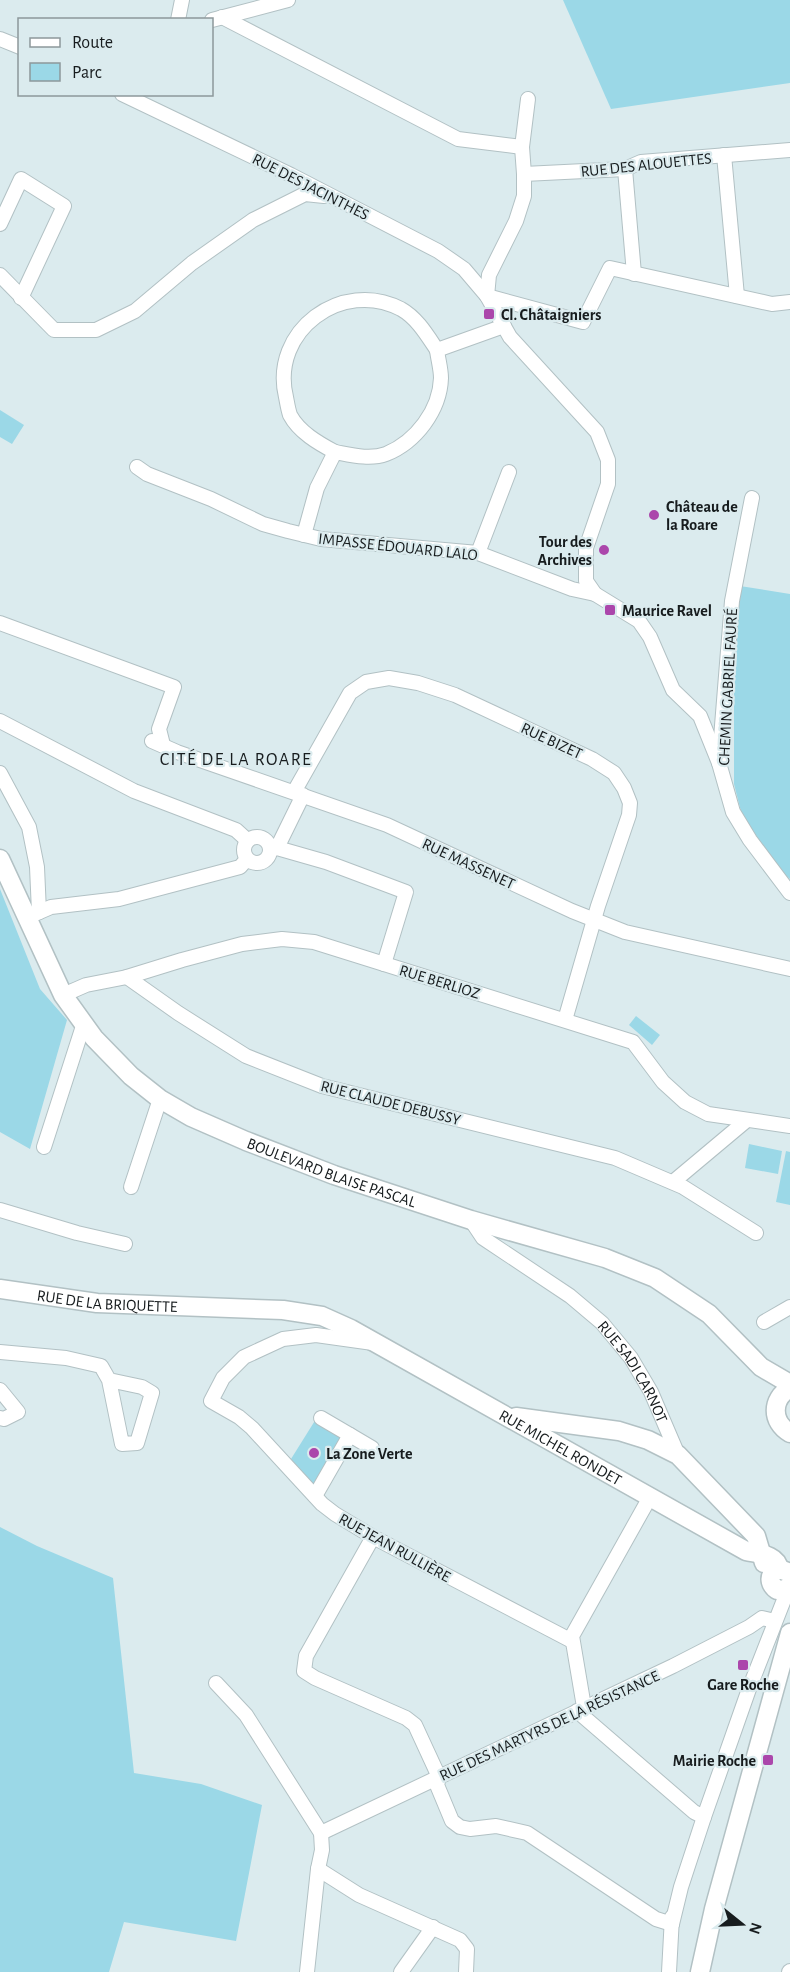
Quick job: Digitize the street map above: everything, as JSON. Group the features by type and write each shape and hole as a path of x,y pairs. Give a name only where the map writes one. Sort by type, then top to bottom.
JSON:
{"main road":[{"name":"BOULEVARD BLAISE PASCAL","path":"0,859 33,915 63,995 94,1038 131,1076 160,1099 191,1117 256,1145 334,1174 471,1220 605,1258 655,1278 709,1314 761,1366 790,1386"},
{"name":"RUE DE LA BRIQUETTE","path":"0,1289 96,1303 284,1310 322,1316 375,1343"},
{"name":"RUE MICHEL RONDET","path":"375,1343 650,1497 754,1552"},
{"name":"BOULEVARD BLAISE PASCAL","path":"761,1366 772,1387 777,1419 789,1433"},
{"path":"776,1403 790,1386"},
{"path":"505,1416 618,1431 648,1440 678,1455"},
{"name":"RUE SADI CARNOT","path":"678,1455 756,1536 754,1552 771,1557 778,1564 780,1579"},
{"path":"694,1972 714,1909 790,1633"},
{"path":"700,1972 714,1909"}],"street":[{"path":"178,18 182,0"},
{"path":"217,19 288,0"},
{"path":"217,19 458,139 522,147"},
{"path":"0,39 18,46"},
{"name":"RUE DES JACINTHES","path":"126,96 332,196 438,251 464,269 487,296 510,336 597,432 608,460 608,484 585,548 586,581 595,594"},
{"path":"528,99 522,147 524,196 516,221 489,275 487,296 583,322 610,268 772,304 790,302"},
{"name":"RUE DES ALOUETTES","path":"524,174 625,169 641,162 790,150"},
{"path":"724,155 737,296"},
{"path":"625,169 634,274"},
{"path":"0,224 21,179 64,206 21,298"},
{"path":"0,275 54,330 96,330 135,311 192,263 253,220 305,194 332,196"},
{"path":"373,299 402,310 421,327 437,350 441,377 438,399 427,422 408,441 385,454 361,457 335,452 305,434 290,415 284,389 283,367 292,342 315,315 342,302 373,299"},
{"path":"437,350 504,326"},
{"path":"304,535 317,488 335,452"},
{"name":"IMPASSE ÉDOUARD LALO","path":"137,467 147,474 210,499 262,524 321,539 478,552 572,589 595,594 639,621 650,637 674,690 700,716 720,764"},
{"path":"478,552 509,472"},
{"name":"CHEMIN GABRIEL FAURÉ","path":"752,498 732,601 720,764 733,812 750,840 790,893"},
{"name":"RUE MASSENET","path":"0,623 174,687 159,729 158,743 177,752 387,825 595,921 625,932 790,969"},
{"name":"RUE BIZET","path":"274,849 299,793 350,693 366,682 389,678 418,683 455,695 592,759 614,773 624,788 630,803 629,815 565,1020"},
{"path":"0,721 134,791 236,830 247,840"},
{"name":"BOULEVARD BLAISE PASCAL","path":"0,773 29,827 37,867 33,915"},
{"path":"274,849 266,860 259,863 252,863 247,859 243,850 247,840 258,836 274,849 326,862 406,892 384,964"},
{"path":"33,915 51,908 119,899 240,867 247,859"},
{"name":"RUE BERLIOZ","path":"63,995 86,985 128,977 242,944 282,939 314,942 633,1042 663,1082 685,1102 708,1114 790,1126"},
{"name":"RUE CLAUDE DEBUSSY","path":"128,977 178,1013 246,1056 322,1086 615,1158 673,1182 756,1233"},
{"path":"44,1147 84,1023"},
{"path":"131,1187 160,1099"},
{"path":"673,1182 747,1120"},
{"path":"0,1210 77,1233 124,1244"},
{"name":"RUE SADI CARNOT","path":"471,1220 483,1238 570,1296 602,1323 631,1358 651,1392 678,1455"},
{"path":"764,1322 790,1307"},
{"name":"RUE JEAN RULLIÈRE","path":"375,1343 316,1335 283,1339 244,1358 223,1378 211,1401 239,1417 252,1428 315,1496 335,1514 373,1537 572,1641"},
{"path":"0,1352 66,1358 101,1366 109,1380 122,1444 137,1443 152,1393 142,1387 109,1380"},
{"path":"0,1390 18,1412 4,1419 0,1418"},
{"path":"321,1418 372,1448"},
{"path":"315,1496 350,1435"},
{"path":"650,1497 572,1636 581,1709 701,1816"},
{"path":"373,1537 306,1656 304,1671 406,1718 415,1725 439,1777 437,1785 452,1821 460,1827 470,1829 496,1826 527,1833 656,1919 672,1924"},
{"path":"669,1972 672,1886 701,1816 742,1689 757,1672 775,1621 780,1579"},
{"name":"RUE DES MARTYRS DE LA RÉSISTANCE","path":"321,1833 673,1666 762,1618 775,1621"},
{"path":"216,1683 246,1715 321,1833 322,1850 307,1972"},
{"path":"318,1869 359,1895 460,1940 467,1949 466,1972"},
{"path":"401,1972 433,1927"}],"green space":[{"path":"563,0 790,0 790,83 611,109"},
{"path":"0,410 24,425 12,444 0,437"},
{"path":"740,586 790,594 790,879 750,847 734,784 734,694 738,618 730,590"},
{"path":"0,889 40,989 67,1020 30,1149 0,1132"},
{"path":"636,1016 660,1035 652,1045 629,1025"},
{"path":"749,1144 782,1151 778,1174 745,1168"},
{"path":"786,1151 790,1152 790,1205 776,1202"},
{"name":"La Zone Verte","path":"316,1419 345,1438 316,1485 311,1485 291,1459"},
{"path":"0,1527 37,1546 113,1578 134,1773 201,1784 262,1805 236,1941 124,1922 109,1972 0,1972"}],"place":[{"name":"Cl. Châtaigniers","path":"489,314"},
{"name":"Château de la Roare","path":"654,515"},
{"name":"Tour des Archives","path":"604,550"},
{"name":"Maurice Ravel","path":"610,610"},
{"name":"La Zone Verte","path":"314,1453"},
{"name":"Gare Roche","path":"743,1665"},
{"name":"Mairie Roche","path":"768,1760"}],"district":[{"name":"CITÉ DE LA ROARE","path":"236,759"}]}
